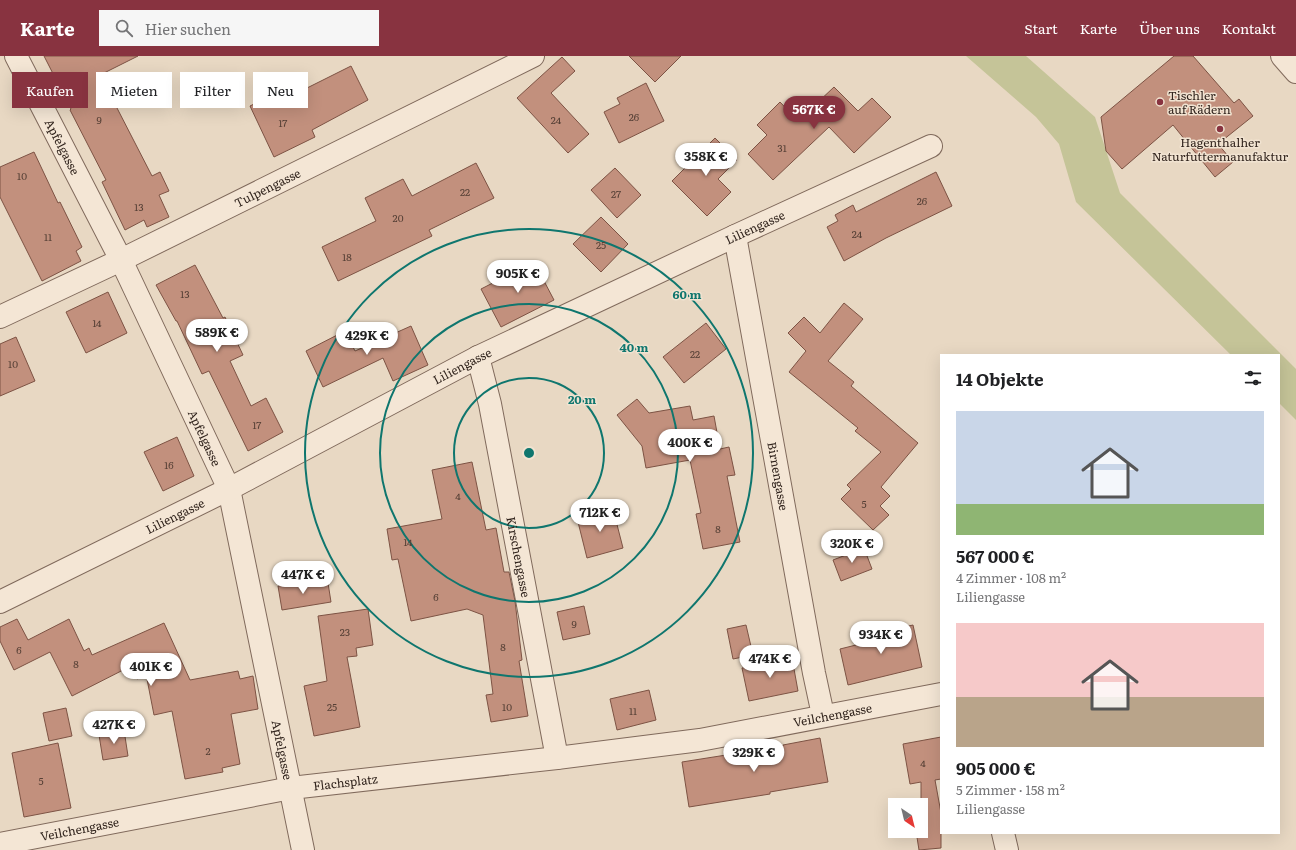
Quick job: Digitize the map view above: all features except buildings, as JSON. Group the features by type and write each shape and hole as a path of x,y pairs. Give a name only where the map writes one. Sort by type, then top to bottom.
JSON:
{"street":[{"name":"Apfelgasse","path":"16,56 121,260 230,489 303,850"},
{"name":"Tulpengasse","path":"0,317 121,260 533,56"},
{"path":"1282,56 1296,72"},
{"name":"Liliengasse","path":"0,602 230,489 478,357 735,236 932,146"},
{"name":"Birnengasse","path":"735,236 823,716"},
{"name":"Kirschengasse","path":"478,357 490,404 557,758"},
{"name":"Veilchengasse","path":"557,758 700,740 940,694"},
{"name":"Flachsplatz","path":"137,818 291,788 557,758"},
{"name":"Veilchengasse","path":"0,844 137,818"},
{"path":"1004,834 1007,850"}],"green space":[{"path":"966,56 1026,56 1095,117 1120,193 1296,369 1296,420 1280,404 1280,354 1230,354 1076,202 1059,144 1036,117"}],"place":[{"name":"Tischler auf Rädern","path":"1160,102"},
{"name":"Hagenthalher Naturfuttermanufaktur","path":"1220,129"}]}
